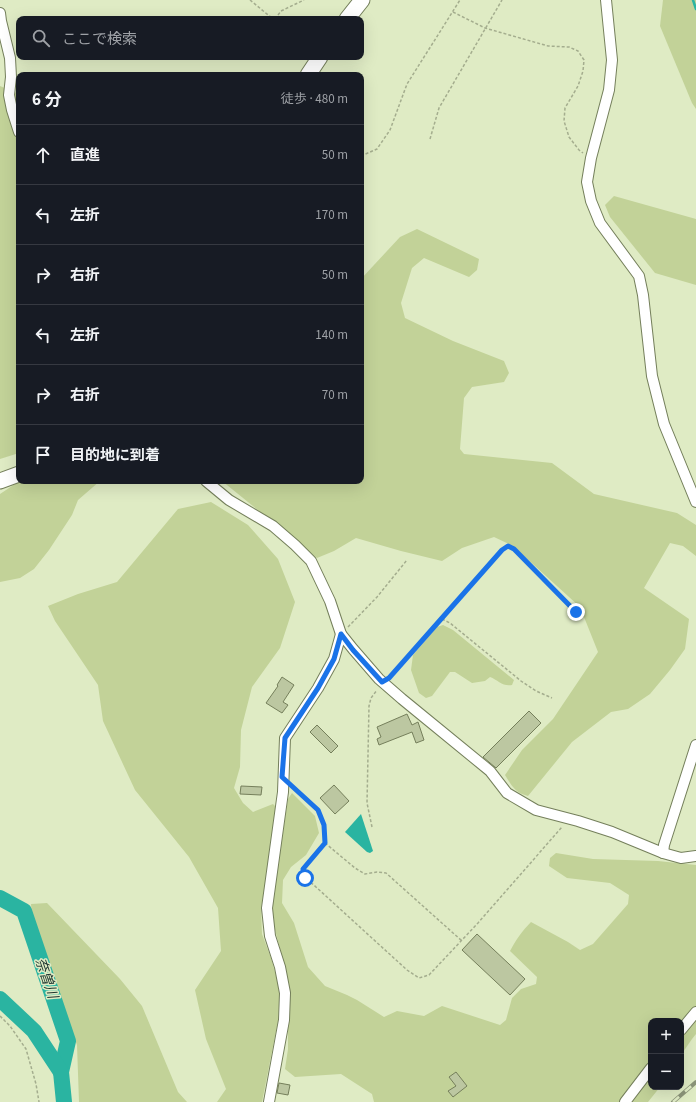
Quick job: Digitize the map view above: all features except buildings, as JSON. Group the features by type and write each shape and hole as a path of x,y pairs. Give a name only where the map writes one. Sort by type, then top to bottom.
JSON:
{"street":[{"path":"349,16 362,0"},
{"path":"606,0 612,60 608,90 591,158 587,182 591,201 600,223 639,276 643,294 652,376 664,424 696,502"},
{"path":"0,13 10,58 11,77 9,95 16,123"},
{"path":"310,72 318,60"},
{"path":"0,481 16,475"},
{"path":"210,484 229,500 273,526 295,544 310,561 330,601 341,634 353,650 382,682 402,700 490,771 507,793 536,810 570,818 622,836 663,853 681,858 696,856"},
{"path":"269,1102 284,1020 285,993 280,967 270,936 267,908 282,792 285,738 318,688 334,659 341,634"},
{"path":"663,853 664,845 695,749"},
{"path":"684,1026 696,1012"},
{"path":"625,1102 648,1072"}],"path":[{"path":"250,0 270,16"},
{"path":"277,16 281,11 304,0"},
{"path":"364,155 377,149 390,130 407,84 460,0"},
{"path":"430,139 438,108 502,0"},
{"path":"453,12 485,28 548,46 570,47 578,51 584,60 583,71 578,86 565,108 564,121 569,137 579,150 591,158"},
{"path":"372,827 367,803 369,706 371,698 382,682 389,678 502,550 508,546 514,549 576,612"},
{"path":"341,634 377,597 407,560"},
{"path":"441,619 450,623 521,681 536,691 552,698"},
{"path":"282,777 318,810 324,825 325,843 303,869 305,878 408,970 419,978 429,975 462,941 570,818"},
{"path":"325,843 364,874 386,872 462,941"},
{"path":"0,1016 10,1026 26,1049 36,1084 39,1102"}],"green space":[{"path":"663,0 696,0 696,109 692,103 660,26"},
{"path":"0,86 16,93 16,454 0,459"},
{"path":"614,196 696,219 696,285 655,273 610,217 605,205"},
{"path":"417,229 479,259 477,270 469,277 424,258 412,268 401,303 405,318 453,341 504,361 509,373 504,382 472,387 464,398 460,449 464,454 552,463 594,494 677,513 696,525 696,556 683,546 670,543 644,588 689,619 685,649 650,694 628,709 611,712 572,742 528,796 517,791 505,775 522,750 553,719 598,652 580,607 513,546 494,537 462,548 442,561 356,538 334,551 317,558 226,484 364,484 364,276 400,237"},
{"path":"15,484 97,484 78,500 72,515 49,550 34,569 20,578 0,582 0,494"},
{"path":"211,502 248,525 278,559 295,602 280,648 252,687 241,730 240,767 234,788 243,803 253,812 273,804 278,809 261,908 262,934 271,958 280,990 278,1021 262,1102 217,1102 226,1089 206,1039 195,990 221,951 218,908 189,857 135,790 103,721 98,685 55,621 48,606 78,594 117,582 178,509"},
{"path":"443,625 453,630 514,680 512,685 503,684 490,677 485,681 472,683 455,672 450,672 432,696 426,698 419,693 411,670 413,655 437,627"},
{"path":"292,793 315,816 319,833 306,855 291,867 283,880 282,903 294,923 308,967 325,986 357,1000 384,1017 397,1011 424,1016 442,1006 500,1025 506,1020 512,998 521,989 536,984 537,977 510,951 519,936 531,922 580,950 593,944 628,904 629,895 610,883 567,878 549,866 550,858 556,853 593,859 658,861 696,865 696,1034 684,1051 684,1018 648,1018 648,1090 658,1090 648,1102 374,1102 372,1094 341,1074 295,1077 285,1069 288,1049 288,979 273,922 273,899 288,799"},
{"path":"47,903 120,979 142,1006 178,1092 187,1102 79,1102 77,1045 32,919 31,904"}],"water":[{"path":"361,814 373,851 370,853 345,832"}],"waterway":[{"path":"693,0 696,9"},
{"name":"奈曽川","path":"0,898 24,911 68,1041 61,1072 64,1102"},
{"name":"奈曽川","path":"0,999 34,1031 61,1072"}],"railway":[{"path":"673,1102 696,1082"}],"route":[{"path":"305,878 303,869 325,843 324,825 318,810 282,777 285,738 318,688 334,659 341,634 353,650 382,682 389,678 502,550 508,546 514,549 576,612"}]}
